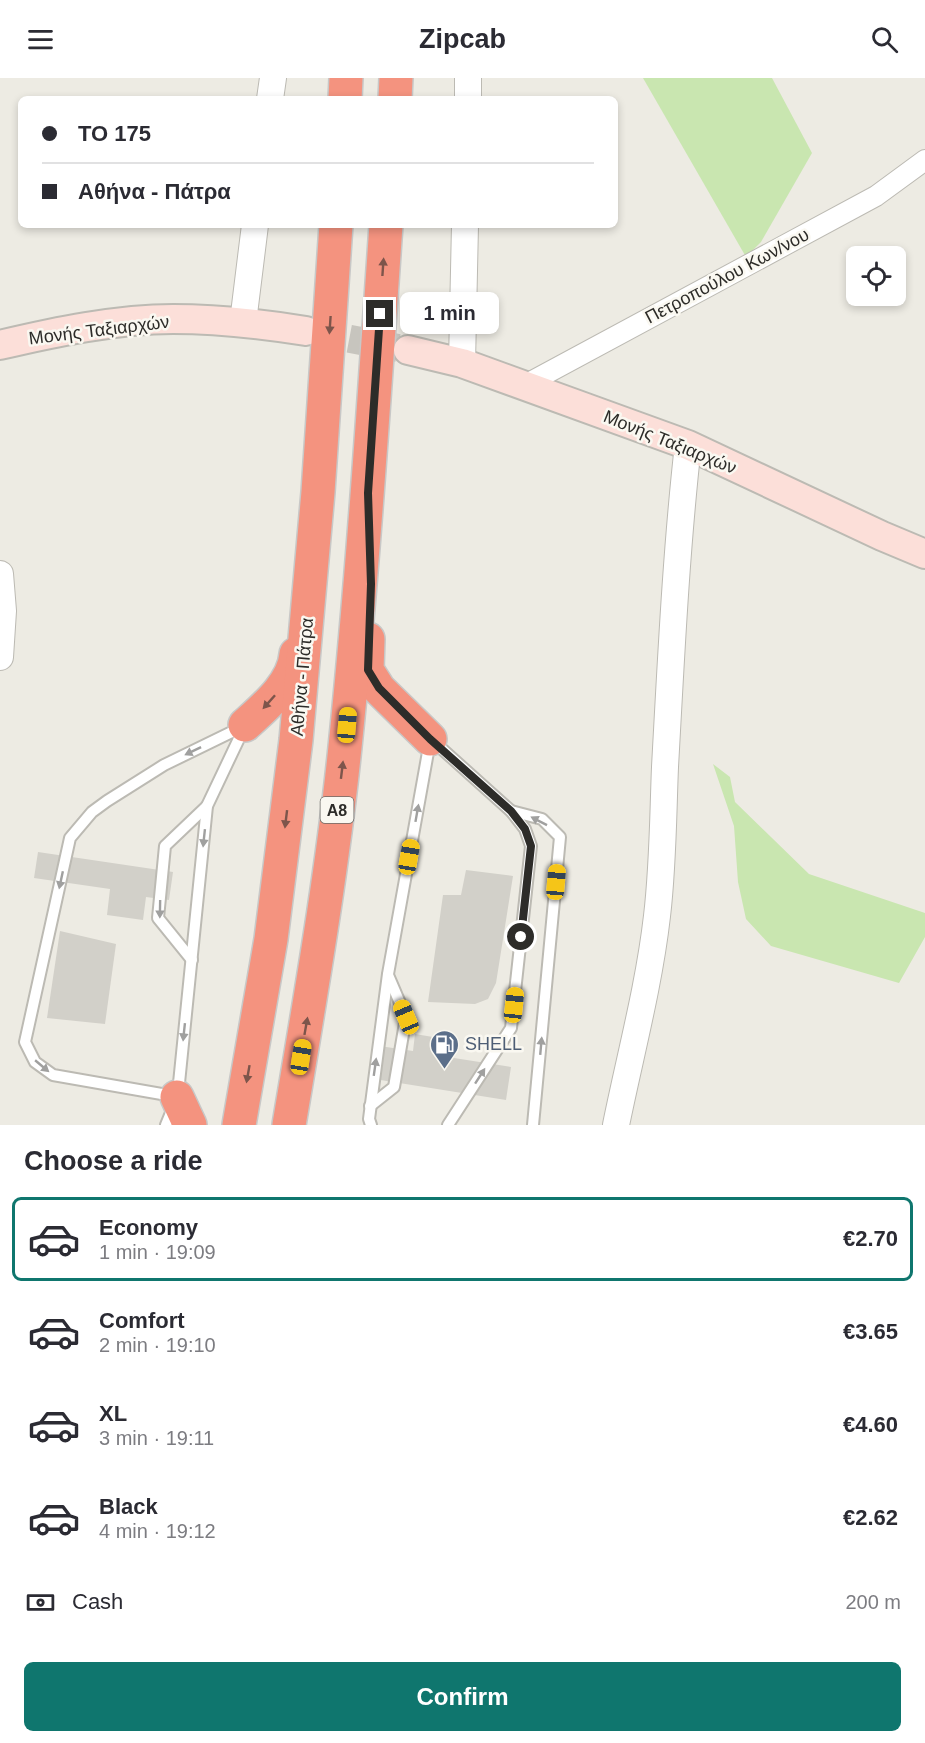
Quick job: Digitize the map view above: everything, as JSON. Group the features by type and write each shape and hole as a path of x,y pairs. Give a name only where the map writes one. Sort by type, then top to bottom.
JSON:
{"highway":[{"path":"345,96 346,78"},
{"path":"395,96 396,78"},
{"name":"Αθήνα - Πάτρα","path":"239,1125 271,939 296,740 318,492 336,228"},
{"name":"Α8","path":"289,1125 320,944 345,749 368,493 386,228"},
{"path":"245,725 285,684 296,660 303,546 318,492"},
{"path":"368,493 371,584 368,670 379,688 430,739"}],"main road":[{"name":"Μονής Ταξιαρχών","path":"0,345 57,332 171,319 243,322 306,331"},
{"name":"Μονής Ταξιαρχών","path":"408,350 462,363 688,445 925,554"}],"street":[{"path":"270,96 273,78"},
{"path":"468,78 468,96"},
{"name":"Πετροπούλου Κων/νου","path":"525,385 876,196 925,160"},
{"path":"243,322 255,228"},
{"path":"462,363 465,228"},
{"path":"616,1125 650,965 662,870 678,557 688,445"},
{"path":"0,574 3,611 0,657"}],"lane":[{"path":"245,725 207,806 178,1116 53,1075 35,1062 26,1042 70,838 92,812 107,801 164,765 245,725"},
{"path":"430,739 511,811 525,829 531,846 511,1028 448,1125"},
{"path":"371,1125 370,1106 388,974 430,739"},
{"path":"192,960 158,918 165,846 207,806"},
{"path":"511,811 542,819 560,837 533,1125"},
{"path":"370,1106 394,1087 406,1017 388,974"}],"green space":[{"path":"643,78 772,78 812,153 761,242 746,257"},
{"path":"713,764 730,777 735,802 809,874 925,913 925,937 899,983 771,946 746,919 738,882 734,826"}],"building":[{"path":"38,852 173,872 169,900 146,897 143,920 107,915 110,889 34,878"},
{"path":"466,870 513,876 496,983 488,999 475,1004 428,1002 443,895 461,895"},
{"path":"60,931 116,944 105,1024 47,1018"},
{"path":"415,1034 457,1041 454,1058 511,1067 506,1100 368,1078 373,1045 413,1051"}],"tunnel":[{"path":"308,331 398,348"}],"place":[{"name":"SHELL","path":"444,1070"}],"route":[{"path":"380,314 368,493 371,584 368,670 379,688 430,739 511,811 525,829 531,846 521,937"}]}
